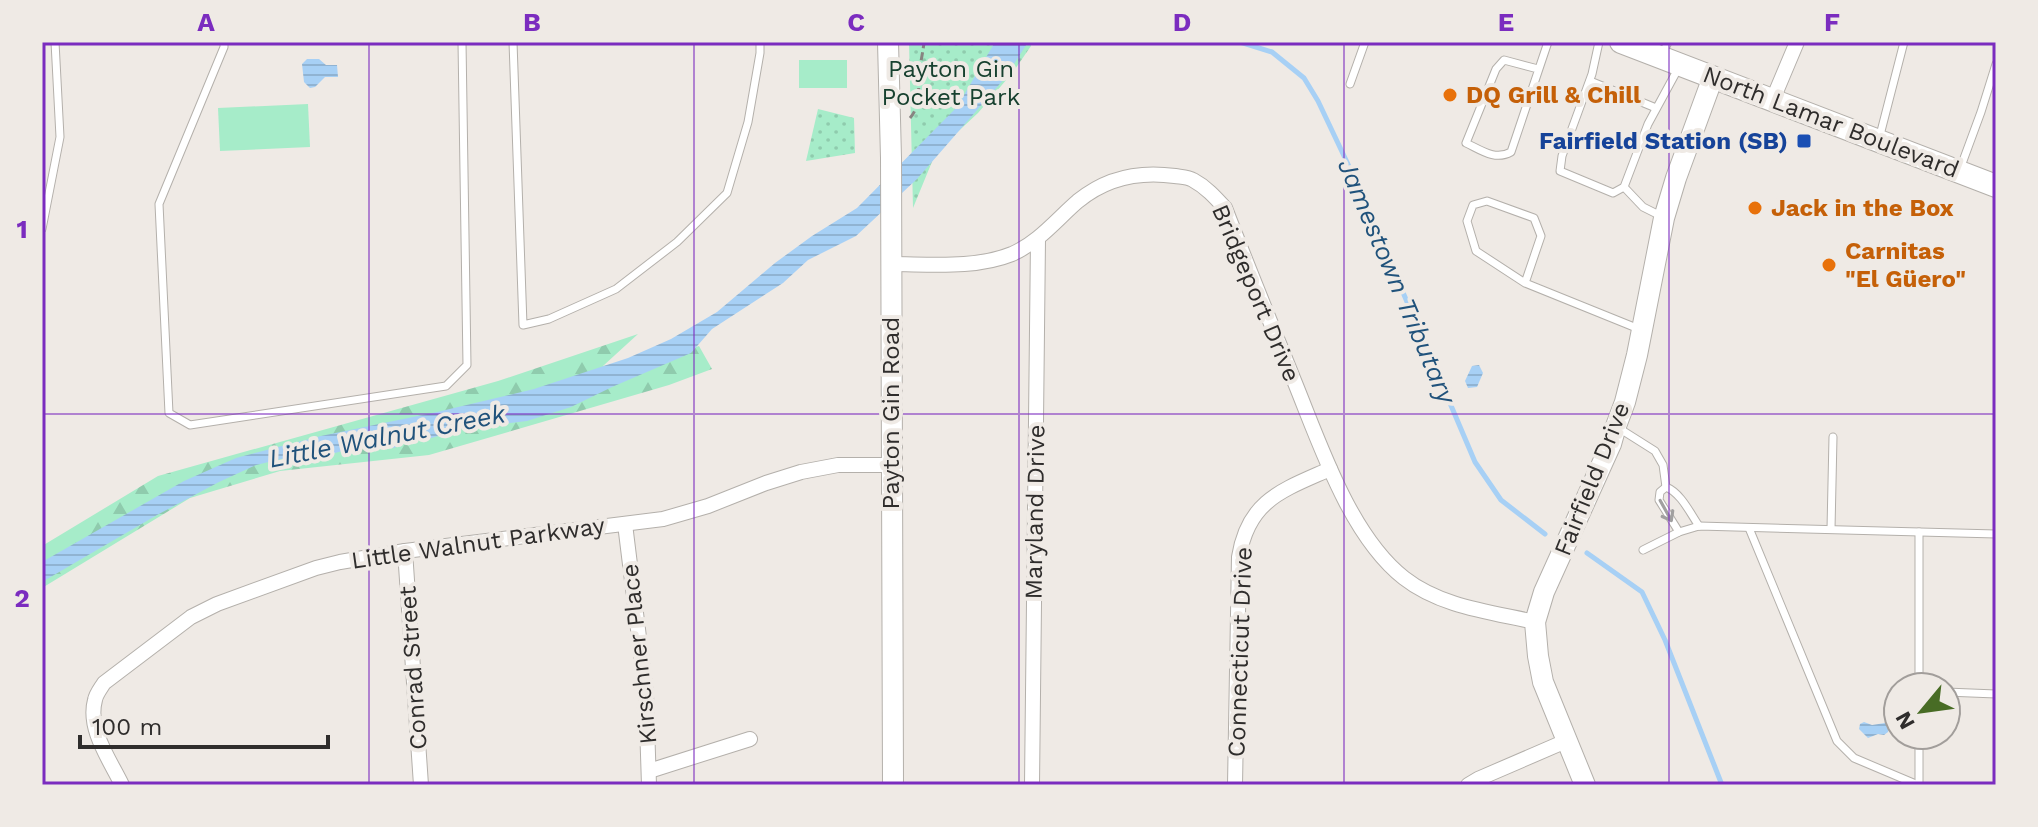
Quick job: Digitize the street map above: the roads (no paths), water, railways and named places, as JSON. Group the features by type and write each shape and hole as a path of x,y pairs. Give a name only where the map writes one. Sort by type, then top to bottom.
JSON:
{"main road":[{"name":"North Lamar Boulevard","path":"1621,42 1670,55 1713,77 1996,186"}],"street":[{"name":"Payton Gin Road","path":"888,42 893,785"},
{"path":"1773,99 1797,42"},
{"name":"Fairfield Drive","path":"1585,785 1543,682 1535,622 1544,592 1611,444 1625,402 1664,218 1713,77"},
{"name":"Bridgeport Drive","path":"890,264 964,263 1011,254 1038,239 1079,201 1114,180 1161,174 1191,178 1211,191 1225,208 1330,469 1370,543 1405,579 1440,599 1535,622"},
{"name":"Maryland Drive","path":"1032,785 1038,239"},
{"name":"Little Walnut Parkway","path":"122,785 99,739 92,714 95,697 104,683 117,673 191,617 217,604 340,562 663,519 801,472 838,465 892,465"},
{"name":"Connecticut Drive","path":"1235,785 1239,557 1242,542 1251,519 1270,498 1330,469"},
{"name":"Kirschner Place","path":"625,524 646,694 649,778"},
{"name":"Conrad Street","path":"405,551 421,785"},
{"path":"649,778 750,739"},
{"path":"1468,785 1566,741"}],"lane":[{"path":"42,229 60,137 55,42"},
{"path":"224,42 159,204 169,413 190,425 446,386 467,365 462,42"},
{"path":"513,42 523,325 549,319 616,289 677,242 727,193 748,122 760,42"},
{"path":"1350,84 1365,42"},
{"path":"1538,69 1504,60 1496,69 1466,143 1492,156 1502,157 1511,152 1548,42"},
{"path":"1599,42 1590,81 1562,156 1560,171 1613,193 1624,187 1656,108 1670,55"},
{"path":"1878,141 1904,42"},
{"path":"1959,172 1996,64"},
{"path":"1590,81 1656,108"},
{"path":"1645,133 1687,147"},
{"path":"1624,187 1643,207 1664,218"},
{"path":"1525,283 1541,236 1534,218 1487,201 1473,205 1467,221 1476,251 1525,283 1641,330"},
{"path":"1616,426 1655,451 1663,465 1666,487"},
{"path":"1831,529 1833,437"},
{"path":"1666,487 1677,494 1699,526"},
{"path":"1666,487 1660,492 1659,500 1679,532"},
{"path":"1643,550 1699,526 1996,534"},
{"path":"1749,528 1837,741 1854,758 1918,785 1919,751"},
{"path":"1919,532 1919,671"},
{"path":"1962,693 1996,694"}],"water":[{"name":"Little Walnut Creek","path":"995,42 1028,42 1005,78 917,179 856,236 808,260 783,283 712,329 691,353 571,407 527,421 465,428 428,439 409,440 394,448 357,447 335,453 298,455 256,465 157,515 42,582 42,562 184,481 236,458 534,389 628,358 671,339 717,312 775,263 857,208 957,107"},
{"path":"307,59 337,65 338,77 325,77 310,88 304,82 302,64"},
{"path":"1479,365 1483,373 1477,387 1468,388 1465,381 1472,366"},
{"path":"1882,723 1882,735 1868,738 1859,729 1860,724"}],"waterway":[{"name":"Jamestown Tributary","path":"1240,42 1272,52 1304,78 1354,177 1475,462 1501,500 1545,534"},
{"name":"Jamestown Tributary","path":"1587,553 1642,592 1665,640 1722,785"}],"place":[{"name":"DQ Grill & Chill","path":"1450,95"},
{"name":"Fairfield Station (SB)","path":"1804,141"},
{"name":"Jack in the Box","path":"1755,208"},
{"name":"Carnitas \"El Güero\"","path":"1829,265"}],"park label":[{"name":"Payton Gin Pocket Park","path":"951,83"}]}
